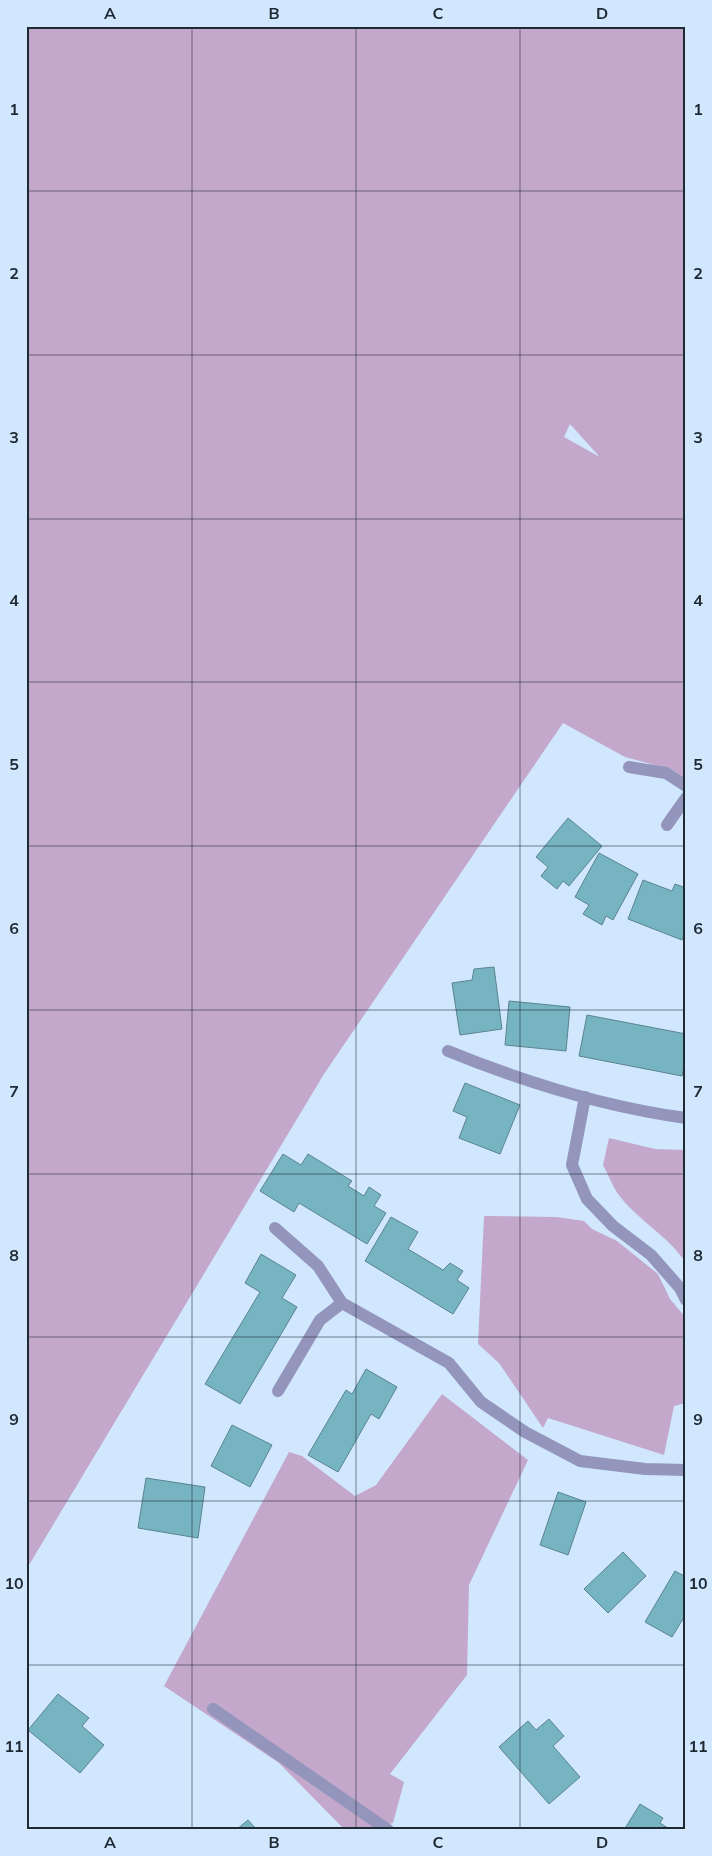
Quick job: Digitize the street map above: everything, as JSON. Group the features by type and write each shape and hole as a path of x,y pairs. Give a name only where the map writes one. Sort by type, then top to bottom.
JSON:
{"street":[{"path":"629,767 666,774 686,786"},
{"path":"668,824 686,798"},
{"path":"448,1051 513,1077 585,1097 659,1114 686,1118"},
{"path":"585,1097 572,1165 587,1199 613,1226 651,1255 680,1288 686,1300"},
{"path":"275,1228 318,1266 342,1303 449,1362 481,1402 525,1432 580,1461 645,1469 686,1470"},
{"path":"278,1391 320,1320 342,1303"},
{"path":"213,1709 388,1830"}],"shaded area":[{"path":"26,26 686,26 686,780 673,770 625,757 563,723 324,1074 26,1570","holes":["570,424 598,455 564,437"]},
{"path":"609,1138 655,1149 686,1150 686,1263 679,1253 630,1208 616,1191 603,1165"},
{"path":"484,1216 556,1217 584,1221 592,1229 617,1241 658,1274 670,1299 686,1318 686,1403 674,1406 664,1455 548,1418 543,1428 499,1363 478,1344"},
{"path":"442,1394 528,1460 469,1585 467,1675 390,1774 404,1782 393,1823 369,1830 345,1830 279,1763 164,1686 289,1452 302,1456 355,1496 376,1485"}],"building":[{"path":"568,818 602,846 569,886 563,881 557,889 541,876 548,867 536,857"},
{"path":"599,853 638,874 613,920 606,916 602,925 583,914 589,905 575,897"},
{"path":"643,880 672,891 675,884 686,888 686,930 682,940 628,919"},
{"path":"494,967 502,1029 460,1035 452,983 472,980 474,969"},
{"path":"509,1001 570,1007 566,1051 505,1045"},
{"path":"587,1015 686,1034 686,1058 682,1076 579,1056"},
{"path":"465,1083 520,1105 500,1154 459,1138 467,1117 453,1111"},
{"path":"283,1154 301,1165 308,1154 352,1181 348,1186 364,1196 369,1187 381,1195 374,1206 386,1213 367,1244 299,1203 294,1212 260,1191"},
{"path":"391,1217 418,1232 408,1249 443,1270 450,1263 463,1271 457,1280 469,1288 453,1314 365,1261"},
{"path":"261,1254 296,1275 282,1298 297,1307 240,1404 205,1384 260,1292 245,1283"},
{"path":"366,1369 397,1387 379,1419 371,1414 338,1472 308,1455 346,1390 352,1394"},
{"path":"232,1425 272,1445 250,1487 211,1466"},
{"path":"146,1478 205,1487 198,1538 138,1528"},
{"path":"558,1492 586,1502 568,1555 540,1545"},
{"path":"623,1552 646,1576 608,1613 584,1589"},
{"path":"675,1571 686,1577 686,1614 672,1637 645,1622"},
{"path":"58,1694 89,1718 82,1726 104,1745 80,1773 28,1730"},
{"path":"549,1719 564,1736 553,1746 580,1777 549,1804 499,1747 528,1721 536,1730"},
{"path":"640,1804 663,1818 660,1823 671,1830 624,1830"},
{"path":"248,1820 257,1830 236,1830"}]}
